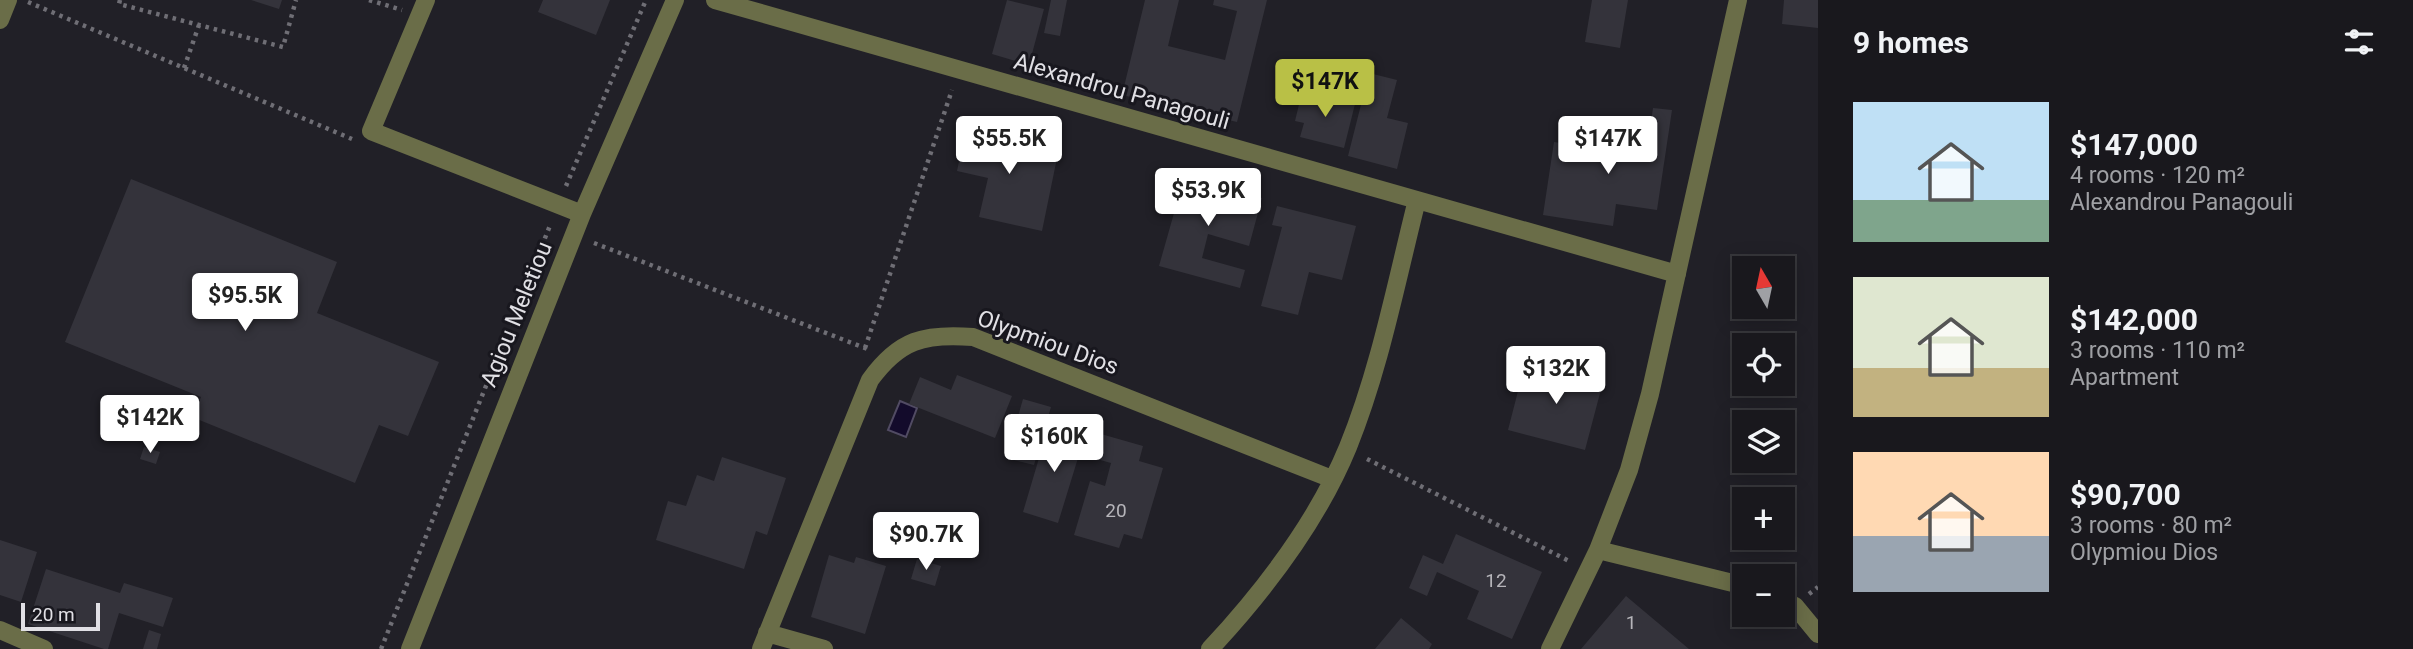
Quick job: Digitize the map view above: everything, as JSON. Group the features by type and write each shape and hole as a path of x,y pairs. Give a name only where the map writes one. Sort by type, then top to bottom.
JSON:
{"street":[{"path":"0,20 8,0"},
{"name":"Agiou Meletiou","path":"410,649 582,214 675,0"},
{"name":"Alexandrou Panagouli","path":"715,0 1676,274"},
{"path":"1550,649 1589,571 1629,470 1650,394 1738,0"},
{"path":"423,8 371,131 582,214"},
{"path":"1210,649 1278,569 1347,449 1375,370 1417,201"},
{"name":"Olypmiou Dios","path":"764,641 870,380 887,356 922,338 947,335 972,337 1332,479"},
{"path":"1598,550 1732,583"},
{"path":"1795,606 1818,634"},
{"path":"0,631 44,649"},
{"path":"764,641 824,649"}],"path":[{"path":"24,0 358,141"},
{"path":"120,0 119,4 283,47 296,0"},
{"path":"369,0 423,8"},
{"path":"381,649 558,205 646,0"},
{"path":"184,68 199,25"},
{"path":"864,348 959,69"},
{"path":"574,235 887,356"},
{"path":"1347,449 1589,571"}],"shaded area":[{"path":"900,401 917,408 906,437 888,430"}],"building":[{"path":"251,0 282,0 279,9"},
{"path":"543,0 610,0 596,35 538,12"},
{"path":"1007,0 1044,9 1029,65 992,54"},
{"path":"1051,0 1067,0 1060,36 1044,33"},
{"path":"1145,0 1179,0 1168,46 1225,60 1237,11 1213,5 1214,0 1267,0 1237,122 1122,95"},
{"path":"1592,0 1628,0 1620,48 1585,42"},
{"path":"1784,0 1818,0 1818,28 1782,24"},
{"path":"1369,73 1397,80 1387,118 1408,123 1397,169 1348,156"},
{"path":"1302,92 1355,104 1344,148 1300,137 1304,123 1295,121"},
{"path":"1653,108 1672,110 1657,210 1616,204 1613,226 1543,215 1554,142 1602,149 1604,137 1648,143"},
{"path":"967,123 1031,137 1028,152 1057,158 1042,231 979,217 988,178 957,171"},
{"path":"1177,175 1262,198 1249,246 1208,234 1202,258 1245,270 1240,288 1159,266 1178,199 1170,197"},
{"path":"131,179 337,262 317,313 439,362 408,436 379,425 355,483 192,417 201,397 65,342"},
{"path":"1277,206 1356,226 1342,280 1309,272 1298,315 1261,306 1282,227 1272,225"},
{"path":"1526,360 1550,366 1548,374 1576,382 1579,371 1604,378 1585,450 1508,430"},
{"path":"957,375 1012,396 995,438 909,404 920,377 951,390"},
{"path":"1023,399 1051,407 1034,465 1006,458"},
{"path":"1060,423 1086,432 1058,523 1023,512 1045,438 1055,441"},
{"path":"1101,434 1143,446 1139,461 1163,468 1142,539 1124,534 1119,548 1074,535 1090,481 1105,486 1111,463 1093,458"},
{"path":"144,447 160,452 156,464 140,459"},
{"path":"722,457 786,478 767,535 756,531 744,569 656,540 668,501 686,506 697,475 714,481"},
{"path":"1456,534 1542,572 1512,639 1467,619 1479,591 1437,572 1427,596 1409,588 1423,555 1443,564"},
{"path":"0,540 37,552 21,602 0,595"},
{"path":"829,555 854,563 856,557 886,566 865,634 811,617"},
{"path":"917,559 941,566 935,586 911,579"},
{"path":"46,569 120,593 124,583 173,598 163,627 119,613 108,649 104,649 28,624"},
{"path":"1626,596 1689,649 1581,649"},
{"path":"1401,618 1432,644 1429,649 1375,649"},
{"path":"149,630 161,634 157,649 143,649"}]}
